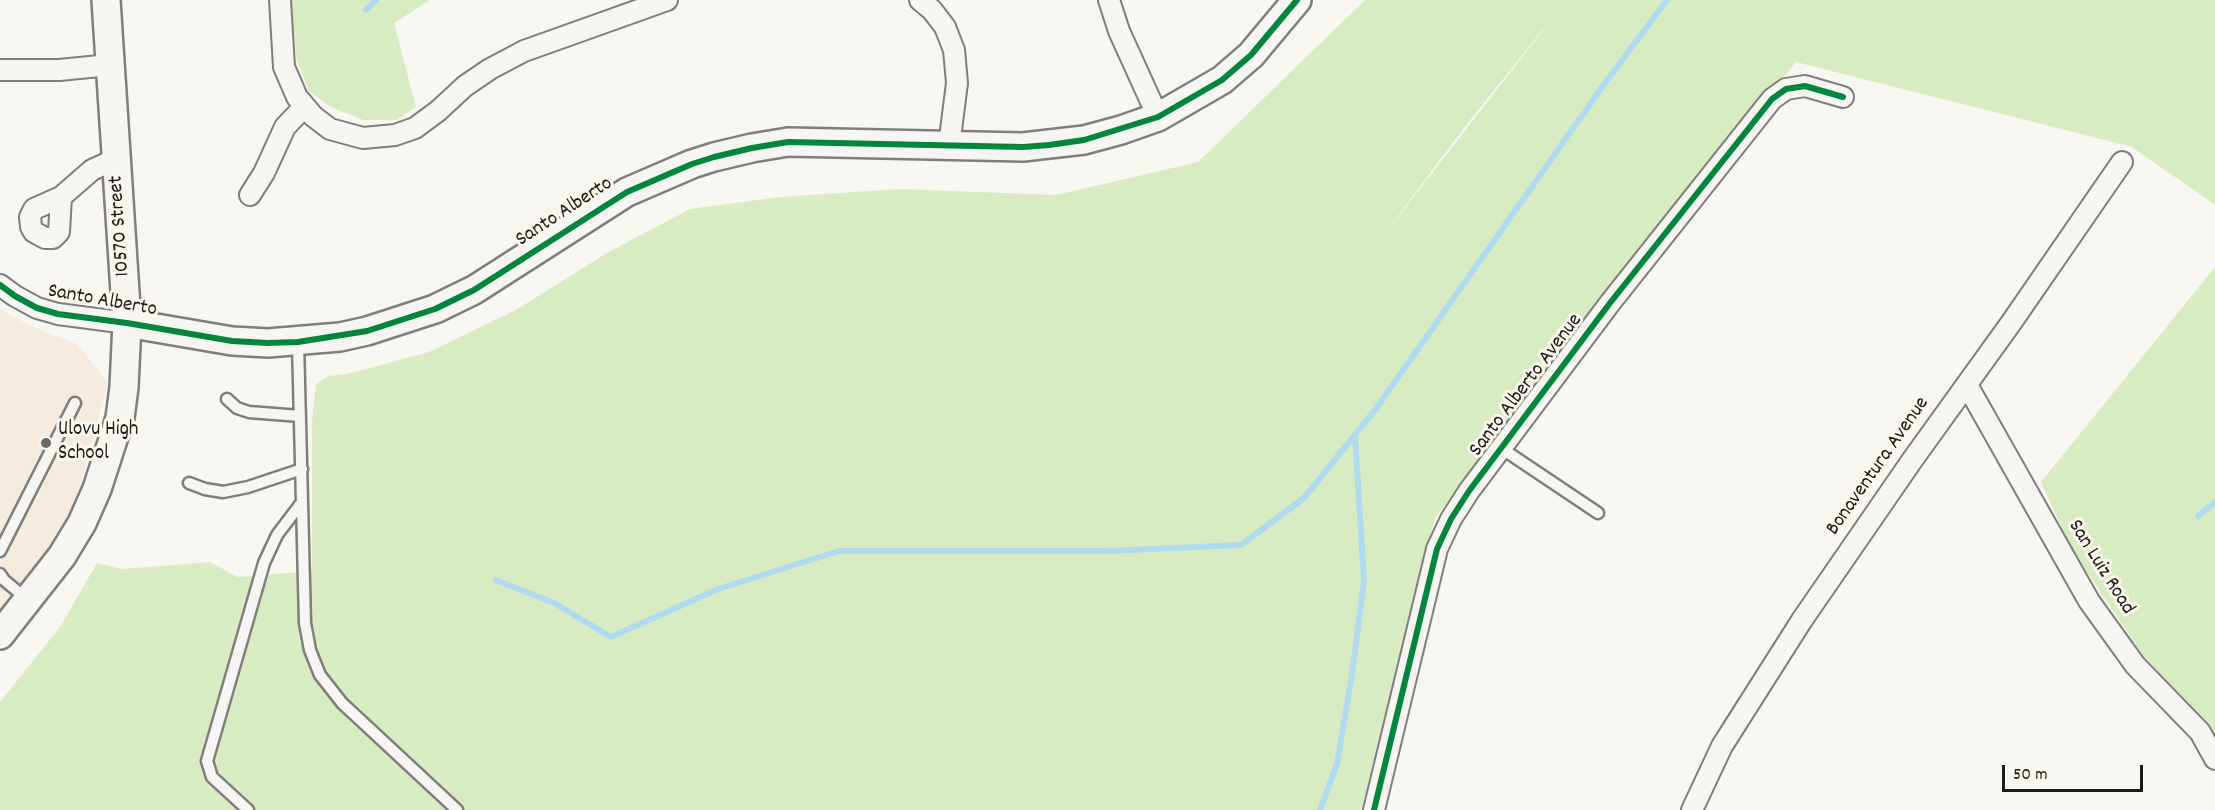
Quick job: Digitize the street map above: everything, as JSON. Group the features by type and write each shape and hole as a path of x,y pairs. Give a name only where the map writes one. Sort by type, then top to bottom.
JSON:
{"street":[{"name":"10570 Street","path":"0,635 62,556 82,523 120,418 127,323 106,0"},
{"path":"280,0 284,67 288,82 304,107 330,129 363,138 395,135 415,128 465,86 490,69 524,51 668,0"},
{"path":"920,0 932,10 945,27 954,50 957,82 949,146"},
{"path":"1109,0 1119,31 1158,117"},
{"name":"Santo Alberto","path":"0,285 37,308 58,314 232,341 298,342 367,331 435,309 474,290 627,192 692,164 752,148 788,142 1023,147 1049,145 1084,140 1158,117 1222,80 1251,55 1297,0"},
{"path":"0,70 59,70 110,65"},
{"name":"Santo Alberto Avenue","path":"1374,810 1437,549 1451,519 1501,448 1610,303 1772,99 1786,89 1805,86 1843,97"},
{"path":"250,195 264,173 285,127 304,107"},
{"path":"61,196 92,170 116,159"},
{"name":"Bonaventura Avenue","path":"1692,810 1722,746 1762,680 1861,533 2122,162"},
{"name":"San Luiz Road","path":"1967,385 2089,600 2135,665 2200,732 2215,759"}],"lane":[{"path":"298,342 305,623 310,650 320,675 342,703 457,810"},
{"path":"227,399 237,408 249,412 300,416"},
{"path":"0,551 75,403"},
{"path":"1501,448 1598,513"},
{"path":"189,483 223,492 248,487 302,469"},
{"path":"248,810 212,777 207,761 264,563 277,535 302,502"},
{"path":"0,574 28,600"}],"shaded area":[{"name":"Ulovu High School","path":"0,309 28,325 77,344 108,383 75,503 36,570 0,610"}],"green space":[{"path":"290,0 430,0 394,23 416,107 396,120 363,120 331,107 309,91 297,61"},
{"path":"1365,0 2215,0 2215,205 2132,147 1796,62 1554,364 1435,518 1361,810 0,810 0,702 60,627 97,563 122,569 210,562 238,577 312,571 312,422 316,384 328,376 347,374 429,352 516,310 605,254 690,209 780,197 900,189 1056,195 1198,162","holes":["1544,29 1377,244 1467,124"]},
{"path":"2215,267 2215,740 2208,726 2142,654 2071,548 2041,482"}],"waterway":[{"path":"366,10 376,0"},
{"path":"496,580 554,603 611,637 718,589 839,551 1108,551 1241,545 1304,498 1375,410 1600,90 1667,0"},
{"path":"1320,810 1337,764 1364,581 1355,435"},
{"path":"2198,516 2215,502"}],"cycle path":[{"path":"0,285 37,308 58,314 232,341 298,342 367,331 435,309 474,290 627,192 714,157 788,142 1023,147 1049,145 1084,140 1158,117 1222,80 1251,55 1297,0"},
{"path":"1374,810 1437,549 1451,519 1469,491 1610,303 1772,99 1786,89 1805,86 1843,97"}],"place":[{"name":"Ulovu High School","path":"46,443"}]}
